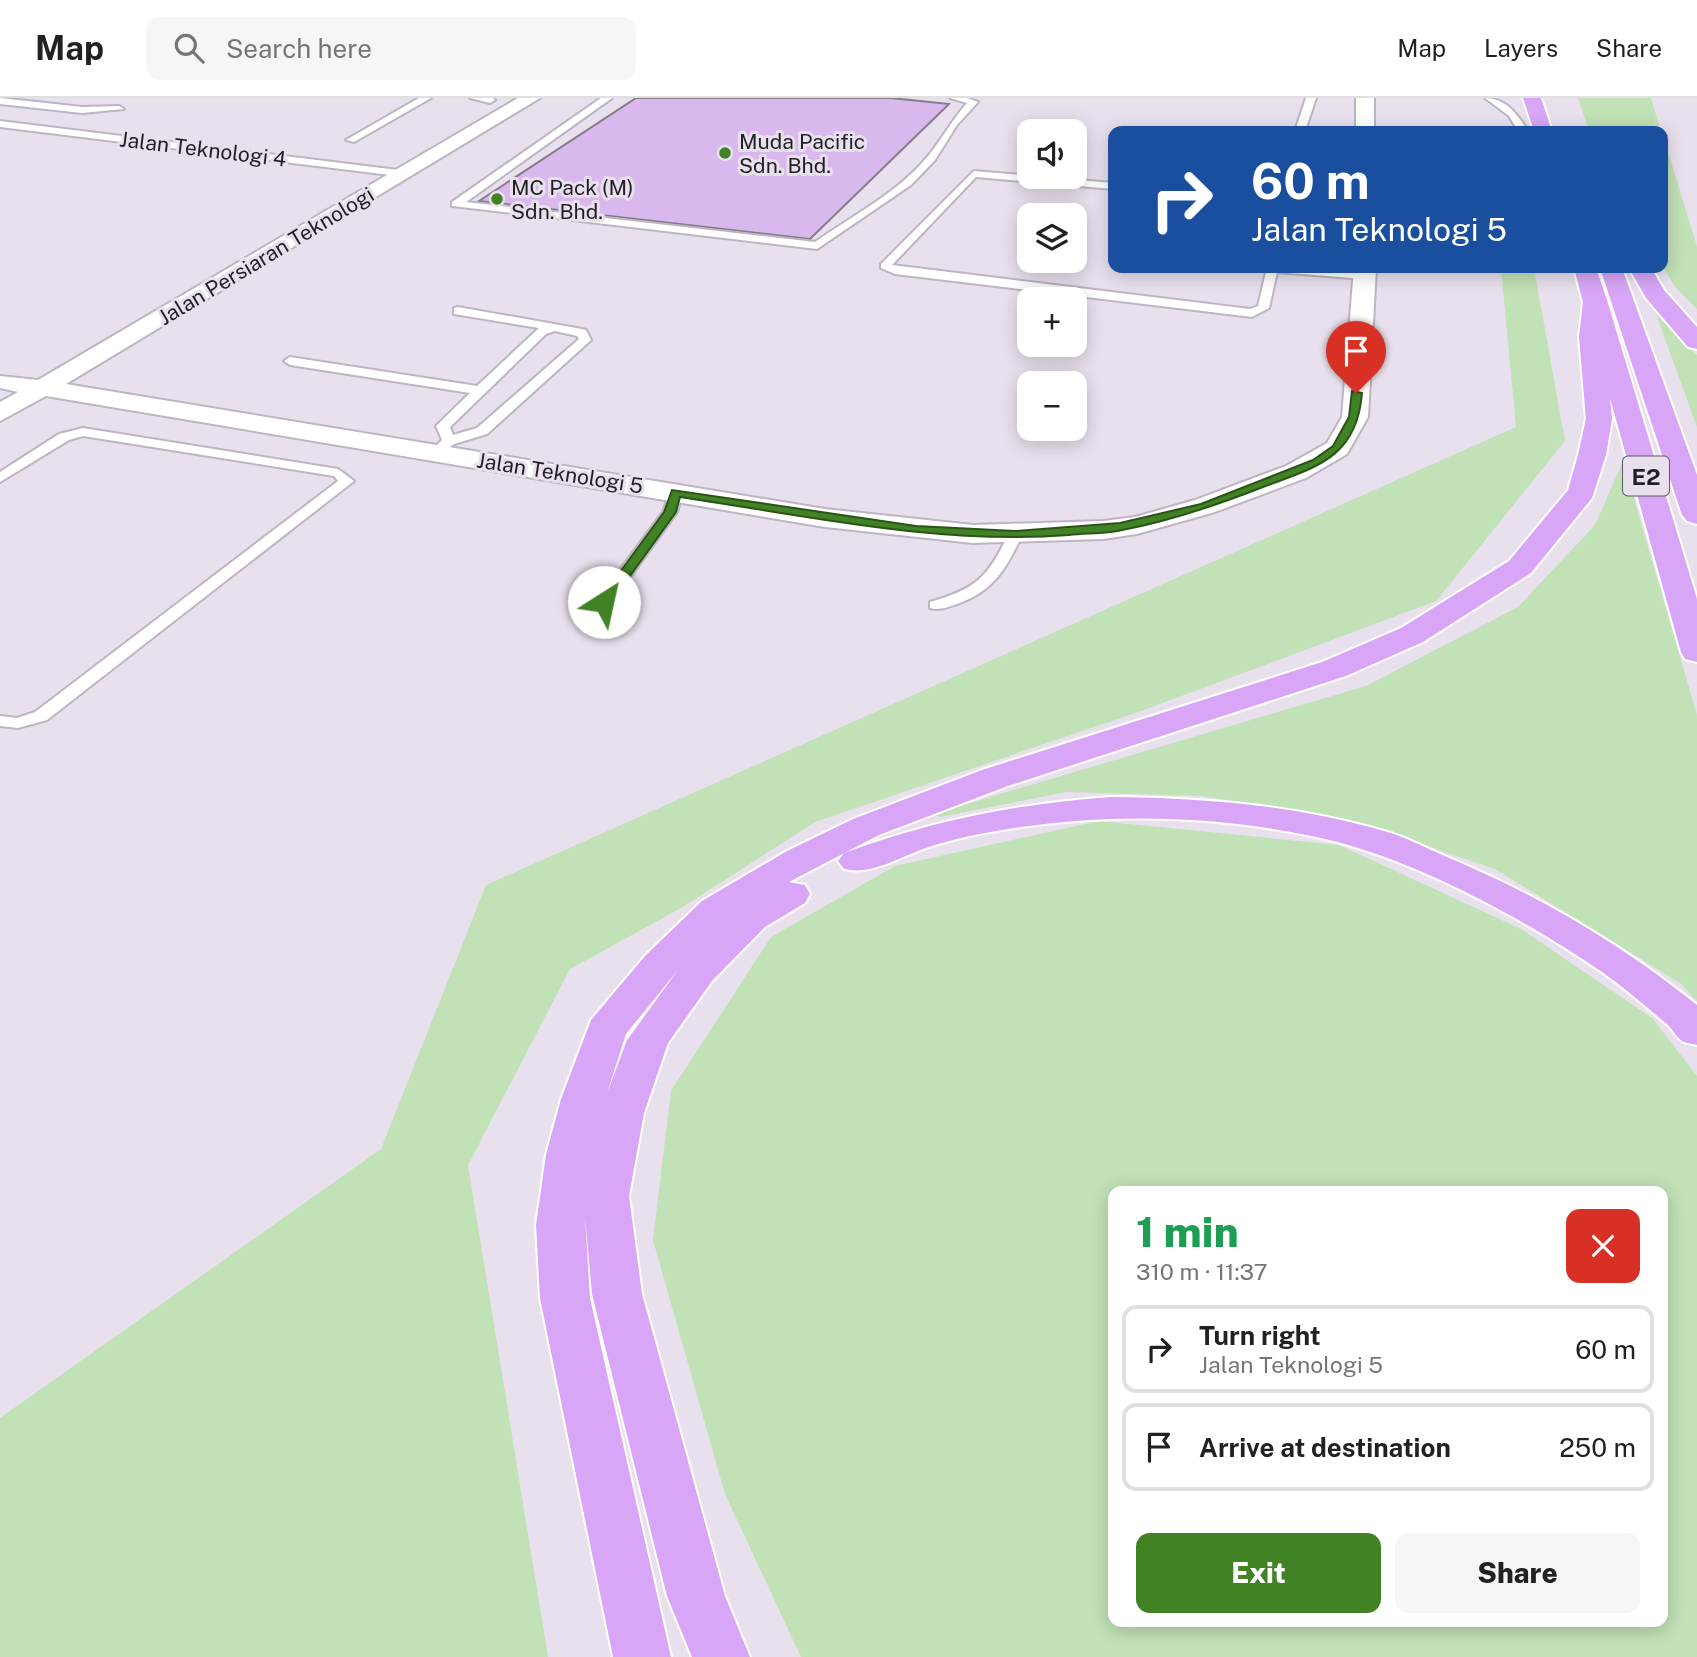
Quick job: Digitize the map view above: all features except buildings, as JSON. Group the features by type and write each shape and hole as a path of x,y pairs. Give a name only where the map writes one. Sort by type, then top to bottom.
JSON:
{"highway":[{"path":"1532,98 1540,126"},
{"path":"1643,273 1654,293 1697,342"},
{"path":"642,1657 565,1298 560,1225 569,1155 583,1099 606,1030 659,965 716,909 800,859 866,827 995,778 1334,669 1412,635 1520,567 1582,492 1592,455 1599,419 1591,337 1597,279"},
{"name":"E2","path":"1597,279 1697,515"},
{"name":"E2","path":"1597,279 1697,652"},
{"path":"721,1657 696,1596 617,1294 606,1196 622,1113 648,1040 698,972 751,918 821,877 893,845 965,824 1043,813 1115,809 1195,810 1283,821 1371,839 1455,874 1533,912 1604,955 1686,1017 1697,1031"}],"street":[{"name":"Jalan Persiaran Teknologi","path":"0,414 40,376 406,174 531,98"},
{"path":"1365,98 1365,126"},
{"name":"Jalan Persiaran Teknologi","path":"209,264 373,169 486,99"},
{"name":"Jalan Teknologi 5","path":"3,383 40,376 443,447 676,492 916,529 1015,535 1103,530 1169,517 1296,472 1337,448 1354,417 1364,273"}],"lane":[{"path":"351,140 426,98"},
{"path":"607,98 456,204 817,246 907,183 932,158 953,124 972,103 955,98"},
{"path":"1302,126 1311,98"},
{"path":"1490,98 1512,114 1520,126"},
{"path":"0,102 82,110 120,110"},
{"name":"Jalan Teknologi 4","path":"0,124 406,174"},
{"path":"1108,186 974,174 885,266 895,271 1252,313 1263,308 1271,273"},
{"path":"457,311 555,327 582,333 585,340 482,431 443,447 443,426 477,390 542,331 555,327"},
{"path":"290,360 477,390"},
{"path":"0,478 64,437 83,432 338,473 347,481 41,716 18,723 0,721"},
{"path":"604,602 670,512 676,492"},
{"path":"936,605 960,598 988,584 998,572 1015,535"}],"green space":[{"path":"1578,98 1651,98 1659,126 1587,126"},
{"path":"1668,151 1697,247 1697,309 1675,287 1667,273"},
{"path":"1501,273 1535,273 1565,441 1436,601 1141,711 815,822 681,908 570,969 468,1165 548,1657 0,1657 0,1418 381,1149 486,885 1516,427"},
{"path":"1656,314 1697,355 1697,427"},
{"path":"1623,461 1697,715 1697,1001 1680,983 1495,869 1347,819 1201,796 1066,792 940,817 936,815 1366,686 1518,607 1595,525"},
{"path":"1098,821 1339,845 1521,929 1652,1018 1697,1076 1697,1657 801,1657 725,1494 653,1240 671,1091 771,937 895,866"}],"place":[{"name":"Muda Pacific Sdn. Bhd.","path":"725,153"},
{"name":"MC Pack (M) Sdn. Bhd.","path":"497,199"}],"route":[{"path":"604,602 670,512 676,492 825,518 916,529 1015,535 1103,530 1169,517 1205,506 1317,462 1337,448 1345,435 1354,417 1356,393"}]}
